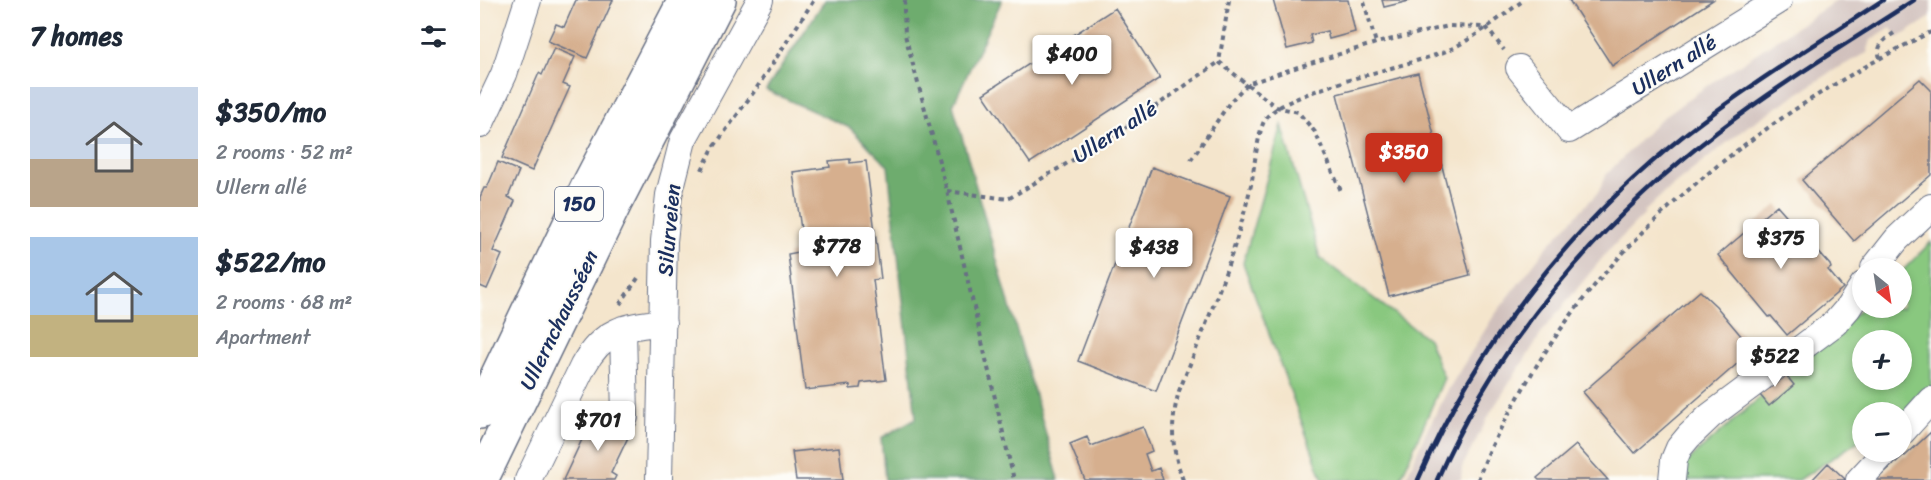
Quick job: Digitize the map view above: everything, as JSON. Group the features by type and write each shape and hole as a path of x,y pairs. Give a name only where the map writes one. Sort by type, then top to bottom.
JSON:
{"highway":[{"name":"Ullernchausséen","path":"480,412 588,186 685,0"},
{"name":"Ullernchausséen","path":"481,480 616,201 719,0"}],"street":[{"path":"480,125 504,74 528,0"},
{"name":"Silurveien","path":"659,480 665,219 683,140 760,0"},
{"name":"Ullern allé","path":"1519,68 1569,130 1779,0"},
{"path":"1882,258 1897,239 1931,207"},
{"path":"1672,480 1674,460 1679,448 1689,436 1710,416 1835,323 1852,302"},
{"path":"528,480 594,348 616,332 643,324 663,323"},
{"path":"616,332 625,417"},
{"path":"1912,421 1931,400"},
{"path":"1859,480 1875,462"}],"path":[{"path":"700,174 713,148 756,89 814,0"},
{"path":"905,0 905,35 947,190 1014,480"},
{"path":"1229,0 1219,62 1276,107 1298,112 1316,132 1341,191"},
{"path":"1183,480 1172,436 1174,409 1246,208 1264,120 1276,107 1305,94 1447,50 1486,27 1524,0"},
{"path":"1364,2 1376,44"},
{"path":"1191,160 1230,102 1248,84 1376,44 1449,26 1486,27 1519,68"},
{"path":"1880,58 1878,50 1880,45 1897,31"},
{"path":"1478,480 1494,441 1536,363 1571,312 1607,268 1666,210 1720,165 1801,106 1880,58 1931,32"},
{"name":"Ullern allé","path":"947,190 1008,199 1119,132 1219,62"},
{"path":"616,332 614,314 642,271"}],"shaded area":[{"path":"1837,0 1931,0 1931,17 1898,38 1891,28 1871,40 1867,53 1836,69 1748,126 1665,192 1608,251 1545,328 1492,410 1462,467 1461,480 1405,480 1448,390 1493,317 1546,248 1599,191 1606,175 1658,121"}],"green space":[{"path":"825,0 1002,0 953,105 1059,480 885,480 881,438 916,418 888,166 850,128 766,90"},
{"path":"1282,125 1320,258 1428,339 1444,378 1400,480 1323,480 1243,263"},
{"path":"1931,242 1931,404 1912,413 1912,402 1852,402 1852,445 1799,480 1681,480 1683,465 1852,317 1912,318 1912,261"}],"building":[{"path":"576,0 613,0 587,58 548,41 556,24 564,27"},
{"path":"1273,0 1348,0 1355,32 1329,39 1327,31 1310,35 1312,43 1287,49"},
{"path":"1382,0 1408,0 1409,1 1384,7"},
{"path":"1569,0 1713,0 1612,66"},
{"path":"1115,8 1160,78 1030,163 983,94"},
{"path":"554,48 575,57 563,84 570,87 532,171 502,158 539,73 542,75"},
{"path":"1418,73 1470,275 1389,296 1337,94"},
{"path":"1920,79 1931,90 1931,175 1854,241 1802,180"},
{"path":"850,159 850,163 866,161 881,279 873,280 886,380 861,383 860,388 850,389 850,385 805,390 788,254 804,251 793,172 830,167 829,161"},
{"path":"498,162 519,171 508,197 515,201 493,251 502,255 487,289 480,286 480,197 484,188 487,188"},
{"path":"1152,167 1230,196 1156,391 1078,361"},
{"path":"1777,205 1830,265 1831,268 1828,270 1843,288 1787,335 1771,316 1769,317 1718,255"},
{"path":"1700,291 1716,306 1753,350 1635,453 1583,392"},
{"path":"1781,369 1794,385 1769,406 1756,390"},
{"path":"593,416 630,433 611,473 616,476 614,480 563,480"},
{"path":"1143,427 1152,451 1145,454 1151,471 1159,468 1163,480 1085,480 1070,444 1087,437 1091,446"},
{"path":"1931,432 1931,480 1876,480 1896,462 1912,462 1912,450"},
{"path":"1576,445 1608,480 1539,480 1537,478"},
{"path":"839,447 843,480 796,480 792,452"},
{"path":"1828,463 1846,480 1812,480"}],"railway":[{"path":"1418,480 1468,381 1499,335 1567,247 1605,206 1646,168 1712,114 1883,0"},
{"path":"1437,480 1461,429 1489,380 1521,333 1555,288 1631,205 1673,167 1741,114 1789,80 1914,0"}]}
